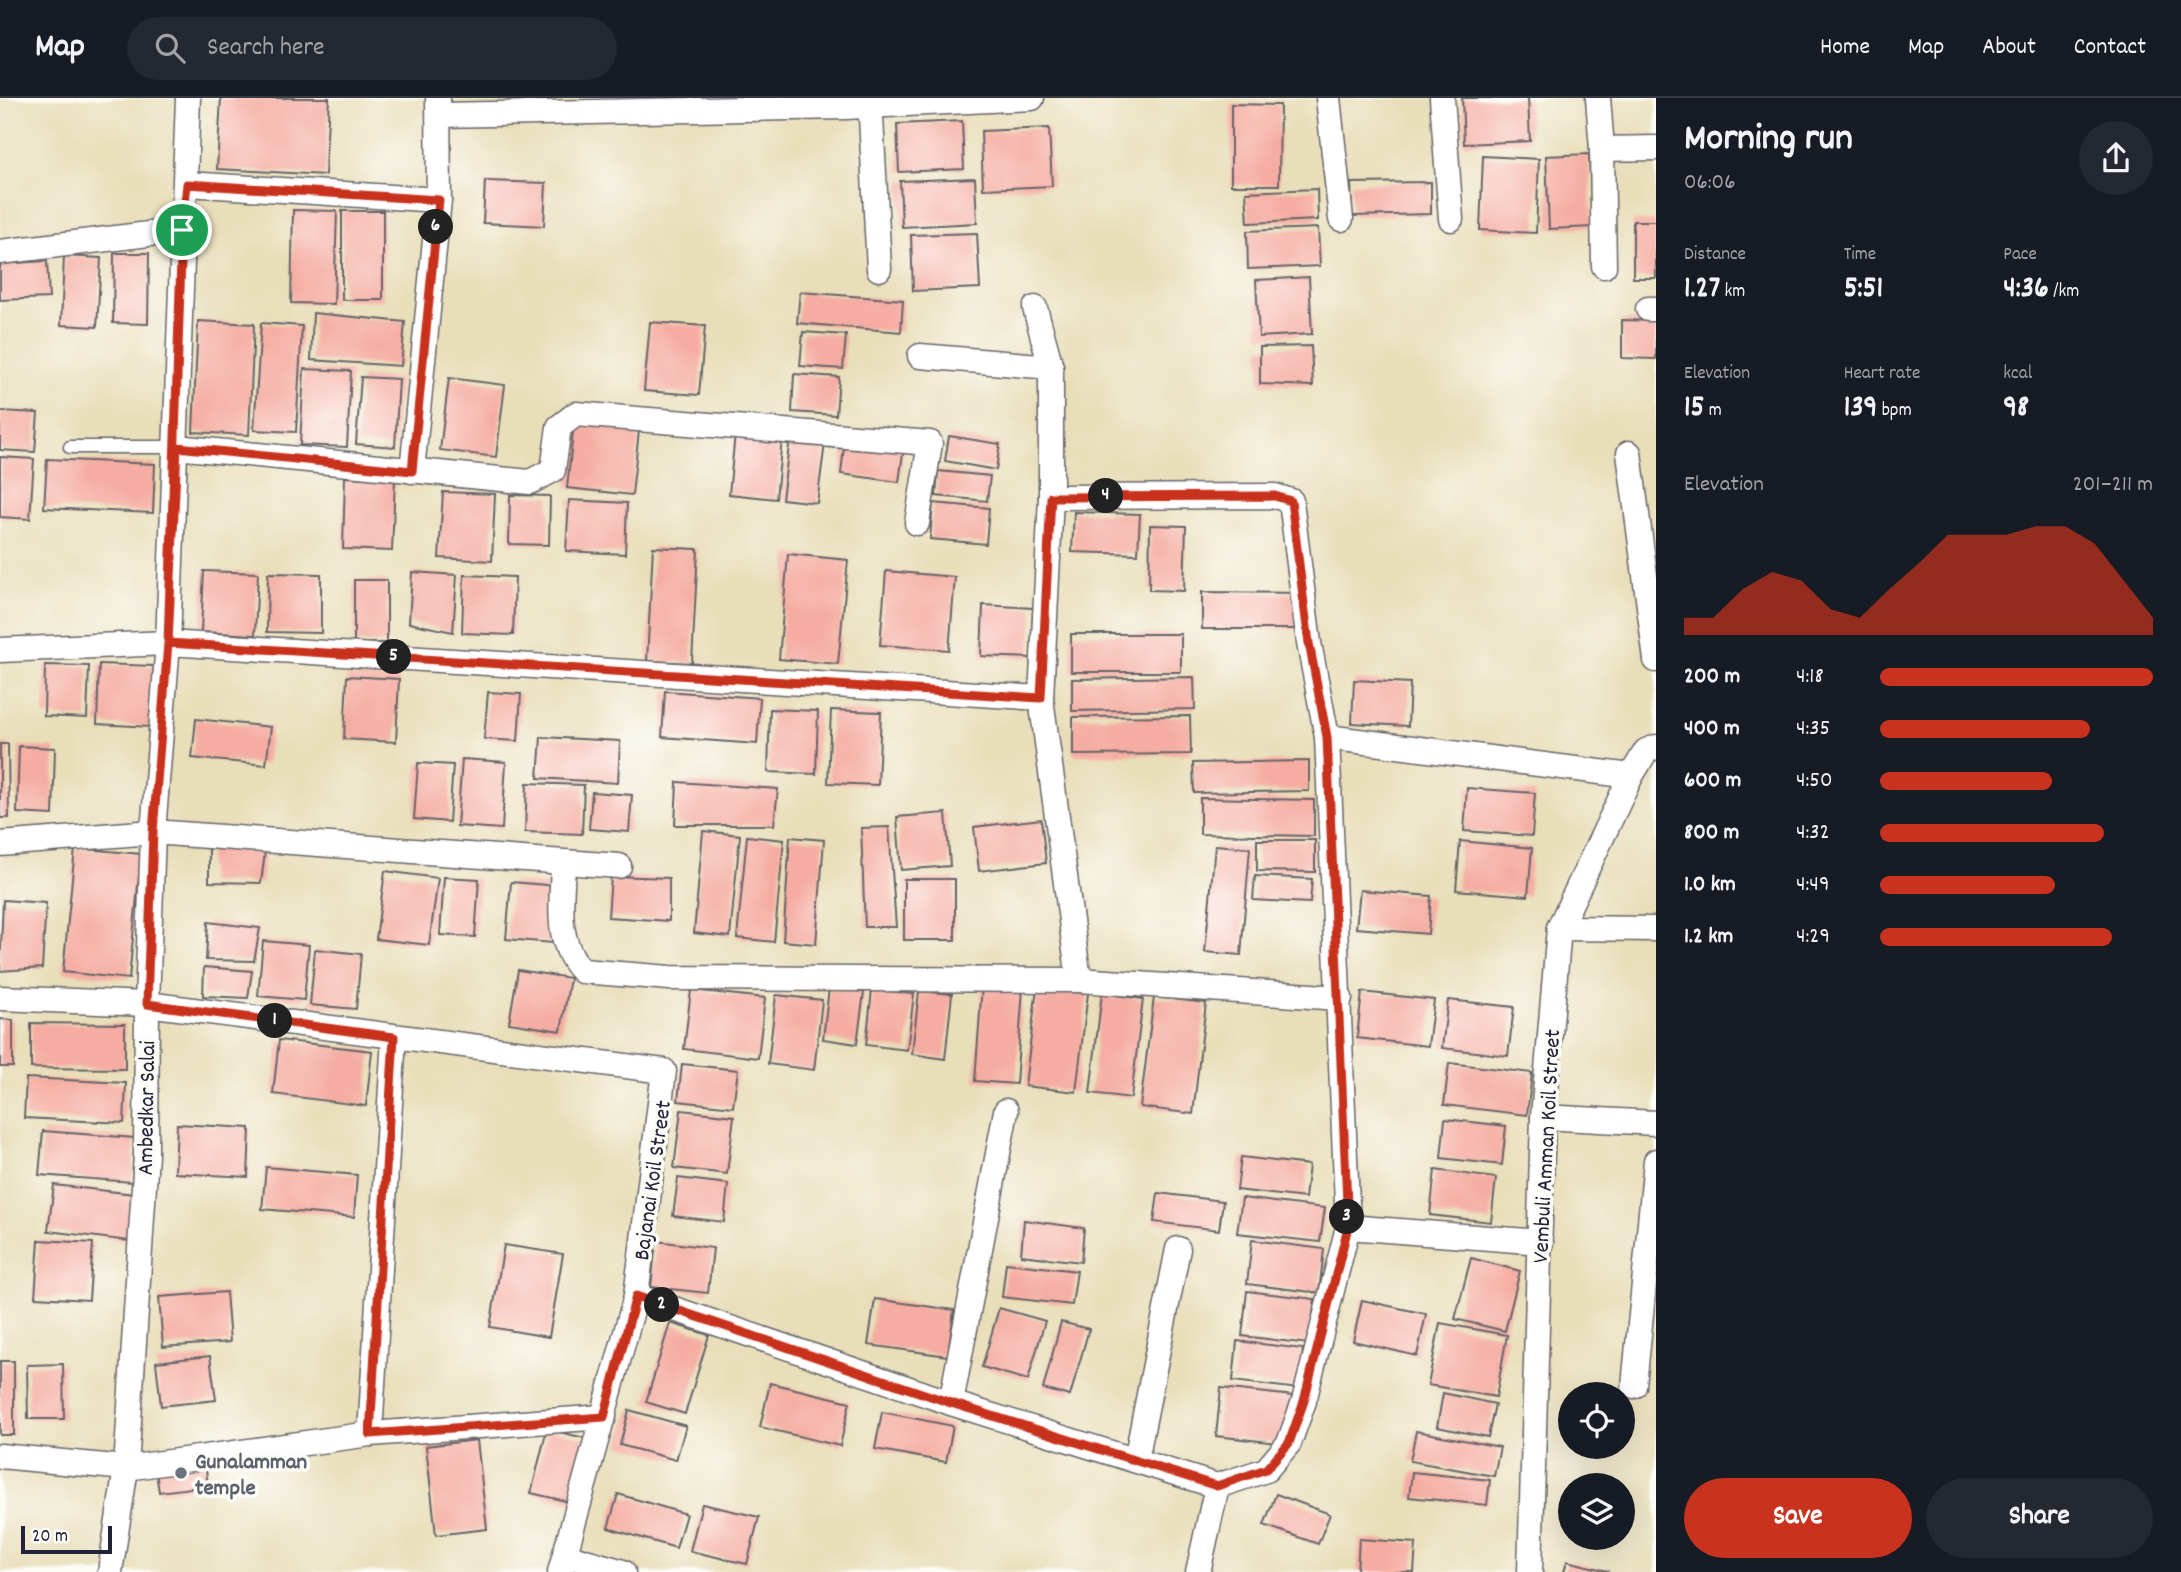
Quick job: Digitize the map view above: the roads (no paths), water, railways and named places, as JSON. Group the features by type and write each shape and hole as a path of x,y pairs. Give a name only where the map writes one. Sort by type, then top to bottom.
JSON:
{"street":[{"name":"Ambedkar Salai","path":"110,1572 126,1468 146,1155 147,1004 153,832 168,643 177,447 182,230 187,184 188,98"},
{"path":"412,471 439,200 439,107 1032,98"},
{"path":"1328,98 1342,219"},
{"path":"1442,98 1451,219"},
{"path":"1598,98 1602,149 1604,266"},
{"path":"870,102 879,269"},
{"path":"1602,149 1656,148"},
{"path":"187,184 439,200"},
{"path":"0,252 182,230"},
{"path":"1035,308 1051,367 1051,497 1041,698 1079,980"},
{"path":"919,356 1051,367"},
{"path":"177,447 530,482 553,470 559,427 576,414 930,443 917,523"},
{"path":"1629,453 1656,660"},
{"path":"636,1296 951,1403 1217,1486 1266,1469 1289,1443 1304,1401 1348,1227 1327,737 1309,643 1291,501 1275,496 1051,497"},
{"path":"0,650 168,643 1041,698"},
{"path":"1327,737 1631,776"},
{"name":"Vembuli Amman Koil Street","path":"1530,1572 1544,1117 1559,928 1631,776 1646,751 1656,747"},
{"path":"0,844 153,832 619,866"},
{"path":"563,863 562,937 569,957 582,971 670,978 1079,980 1340,998"},
{"path":"1559,928 1656,929"},
{"path":"0,998 147,1004 394,1037 370,1434"},
{"name":"Bajanai Koil Street","path":"394,1037 664,1071 636,1296 562,1564"},
{"path":"951,1403 1006,1111"},
{"path":"1544,1117 1656,1123"},
{"path":"1634,1382 1656,1161"},
{"path":"1348,1227 1541,1242"},
{"path":"1136,1460 1178,1249"},
{"path":"0,1456 126,1468 370,1434 604,1417"},
{"path":"1198,1572 1217,1486"},
{"path":"562,1564 623,1572"}],"lane":[{"path":"70,447 177,447"}],"place":[{"name":"Gunalamman temple","path":"181,1473"}]}
